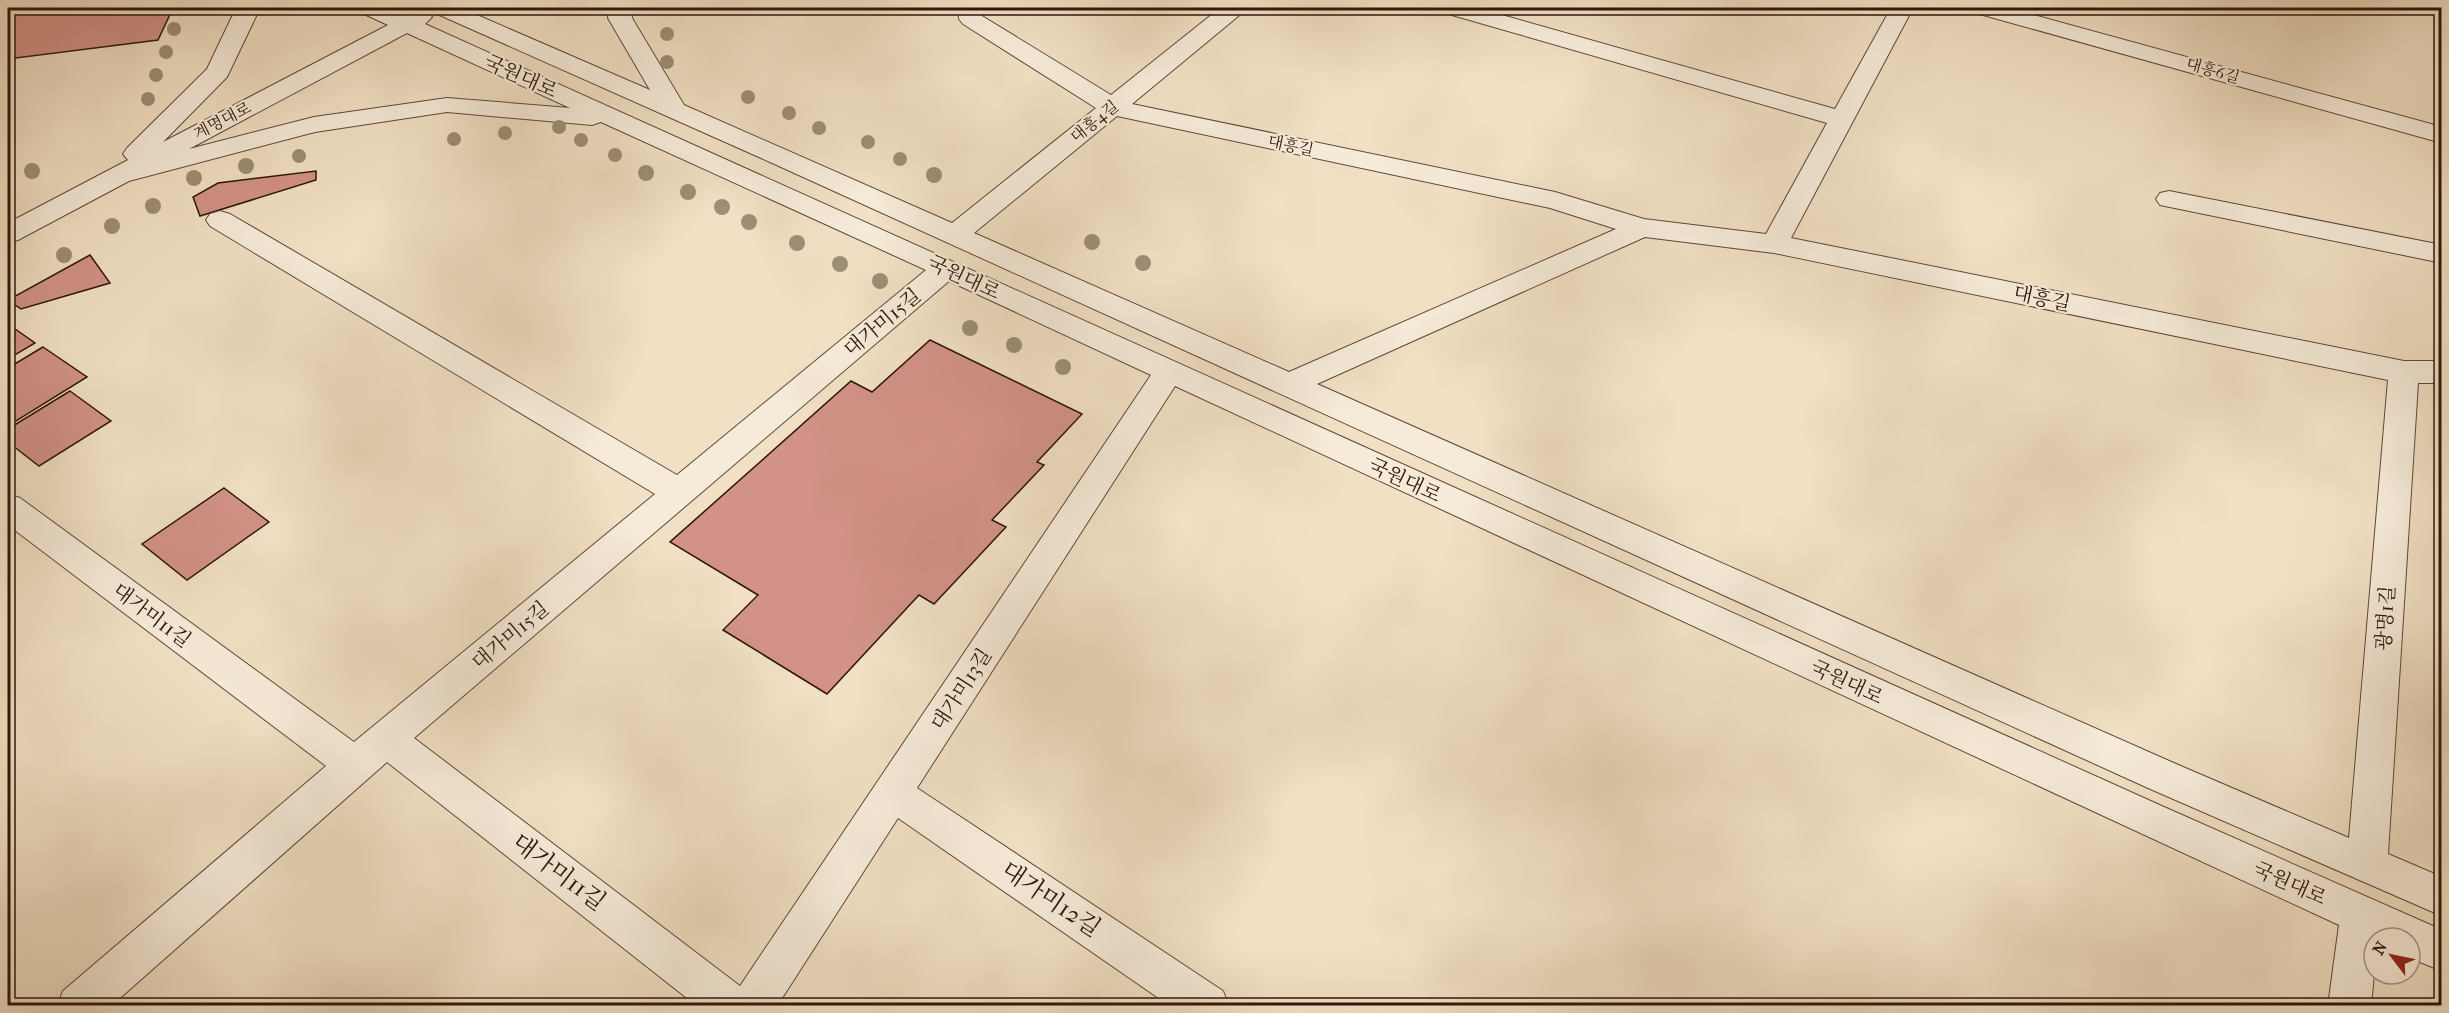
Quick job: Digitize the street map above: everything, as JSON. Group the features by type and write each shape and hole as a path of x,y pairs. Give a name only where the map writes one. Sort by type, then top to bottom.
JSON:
{"street":[{"path":"113,177 218,72 248,8"},
{"name":"국원대로","path":"370,8 946,268 2442,951"},
{"name":"계명대로","path":"8,234 438,8"},
{"name":"국원대로","path":"443,8 673,108 1287,385 1546,498 2162,776 2442,897"},
{"path":"620,8 620,18 673,108"},
{"name":"대흥길","path":"969,8 971,19 1112,107 1555,201 1642,228 1774,244 2404,372 2442,372"},
{"name":"대흥4길","path":"954,235 1234,8"},
{"path":"1454,8 1841,119"},
{"path":"1774,244 1902,8"},
{"name":"대흥6길","path":"1984,8 2442,135"},
{"path":"113,177 314,125 447,105 620,120"},
{"path":"2169,199 2442,254"},
{"path":"220,220 680,492"},
{"path":"1287,385 1642,228"},
{"name":"대가미15길","path":"78,1005 355,765 946,268"},
{"name":"대가미13길","path":"752,1005 1169,371"},
{"name":"광명1길","path":"2367,864 2404,372"},
{"name":"대가미11길","path":"8,507 355,765"},
{"name":"대가미11길","path":"386,740 732,1005"},
{"name":"대가미12길","path":"893,793 1208,1005"},
{"path":"2349,1005 2361,914"}],"building":[{"path":"35,8 173,8 158,40 8,59 8,11"},
{"path":"316,171 316,180 200,216 193,197 218,183"},
{"path":"90,255 110,283 21,309 8,300"},
{"path":"8,324 35,343 8,359"},
{"path":"930,340 1082,414 1037,462 1044,465 992,520 1006,527 934,604 919,595 827,694 723,630 758,595 670,542 851,381 872,392"},
{"path":"43,347 87,377 8,426 8,368"},
{"path":"70,391 111,421 39,466 8,442 8,429"},
{"path":"224,488 269,522 187,580 142,544"}]}
